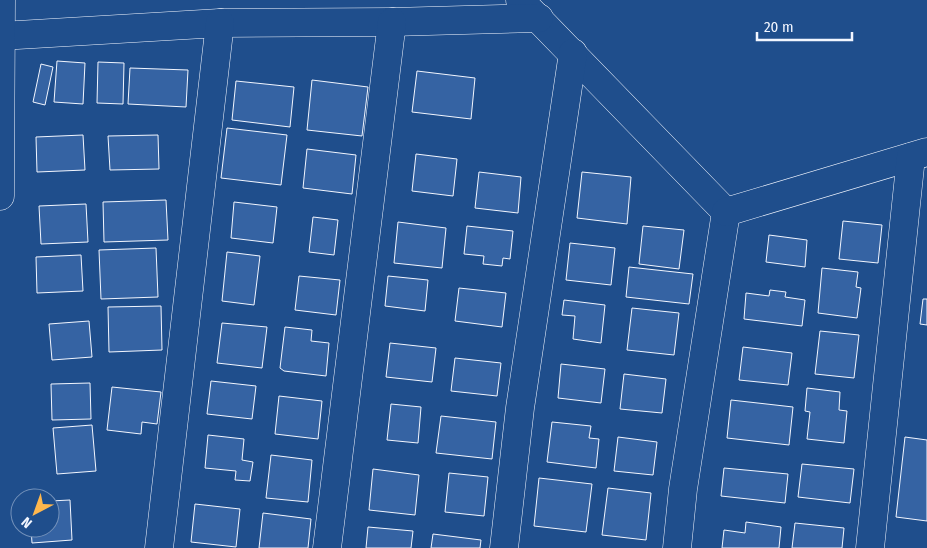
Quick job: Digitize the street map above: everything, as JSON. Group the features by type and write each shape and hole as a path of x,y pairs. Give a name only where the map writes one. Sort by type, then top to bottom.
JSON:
{"street":[{"path":"0,196 1,0"},
{"path":"1,36 220,23 392,22 530,9 726,212"},
{"path":"327,548 392,22"},
{"path":"159,548 220,23"},
{"path":"504,548 520,408 573,53"},
{"path":"726,212 919,155 870,548"},
{"path":"677,548 683,489 726,212"}],"building":[{"path":"57,61 85,63 83,104 54,102"},
{"path":"98,62 124,63 123,104 97,103"},
{"path":"41,64 53,67 45,105 33,102"},
{"path":"130,68 188,70 186,107 128,104"},
{"path":"417,71 475,78 471,119 412,112"},
{"path":"312,80 368,87 362,136 307,130"},
{"path":"236,81 294,87 290,127 232,120"},
{"path":"227,128 287,135 281,185 221,178"},
{"path":"83,135 85,170 37,172 36,137"},
{"path":"158,135 159,169 110,170 108,136"},
{"path":"307,149 356,155 352,194 303,188"},
{"path":"416,154 457,159 453,196 412,191"},
{"path":"479,172 521,177 518,213 475,208"},
{"path":"582,172 631,177 627,224 577,218"},
{"path":"166,200 168,240 104,242 103,202"},
{"path":"234,202 277,207 273,243 231,238"},
{"path":"86,204 88,242 41,244 39,206"},
{"path":"313,217 338,220 334,255 309,252"},
{"path":"843,221 882,225 878,263 839,259"},
{"path":"398,222 446,228 442,268 394,263"},
{"path":"467,226 513,231 510,259 503,258 502,266 483,264 484,256 464,254"},
{"path":"643,226 684,230 679,269 639,264"},
{"path":"769,235 807,240 805,267 766,262"},
{"path":"570,243 615,248 611,285 566,280"},
{"path":"156,248 158,297 101,299 99,250"},
{"path":"227,252 260,256 254,305 222,301"},
{"path":"81,255 83,291 37,293 36,257"},
{"path":"629,267 693,274 689,304 626,297"},
{"path":"822,268 858,272 856,287 861,288 857,318 818,313"},
{"path":"299,276 340,280 336,315 295,310"},
{"path":"388,276 428,280 425,311 385,306"},
{"path":"459,288 506,293 502,327 455,321"},
{"path":"770,290 786,292 785,297 805,300 802,326 744,319 746,293 769,296"},
{"path":"923,299 927,299 927,325 920,324"},
{"path":"564,300 605,305 601,343 573,339 575,316 562,315"},
{"path":"161,306 162,350 109,352 108,307"},
{"path":"632,308 679,313 674,355 627,350"},
{"path":"89,321 92,357 52,360 49,324"},
{"path":"222,323 267,327 262,368 217,363"},
{"path":"285,327 312,330 311,341 329,343 326,376 284,371 280,368"},
{"path":"820,331 859,335 854,378 815,374"},
{"path":"390,343 436,348 432,382 386,377"},
{"path":"743,347 792,353 788,385 739,380"},
{"path":"455,358 501,363 497,396 451,391"},
{"path":"561,364 605,369 601,403 558,398"},
{"path":"624,374 666,379 662,413 620,409"},
{"path":"211,381 256,386 252,419 207,414"},
{"path":"90,383 91,419 52,420 51,384"},
{"path":"112,387 161,392 157,424 142,422 141,434 107,430"},
{"path":"807,388 840,392 839,410 847,411 844,443 807,439 810,412 805,411"},
{"path":"279,396 322,401 318,439 275,434"},
{"path":"731,400 793,407 789,445 727,438"},
{"path":"391,404 421,407 418,443 387,440"},
{"path":"441,416 496,422 492,459 436,453"},
{"path":"552,422 591,426 589,438 599,439 596,468 547,462"},
{"path":"92,425 96,471 57,474 53,428"},
{"path":"208,435 244,439 242,460 253,462 250,481 235,480 236,471 205,468"},
{"path":"618,437 657,442 653,475 614,471"},
{"path":"905,437 927,440 927,521 896,517"},
{"path":"271,455 312,460 308,502 266,498"},
{"path":"802,464 854,469 850,503 798,497"},
{"path":"724,468 788,474 785,503 721,496"},
{"path":"373,469 419,475 415,515 369,510"},
{"path":"449,473 488,477 484,516 445,512"},
{"path":"539,478 592,484 586,532 534,526"},
{"path":"608,488 651,493 646,540 602,535"},
{"path":"60,500 70,500 72,540 32,543 32,538 60,538"},
{"path":"195,504 240,509 236,547 191,542"},
{"path":"263,513 311,519 308,548 259,548"},
{"path":"746,522 781,527 779,548 722,548 724,530 745,533"},
{"path":"795,523 844,528 842,548 792,548"},
{"path":"368,527 413,531 411,548 366,548"},
{"path":"433,534 481,540 480,548 431,548"}]}
